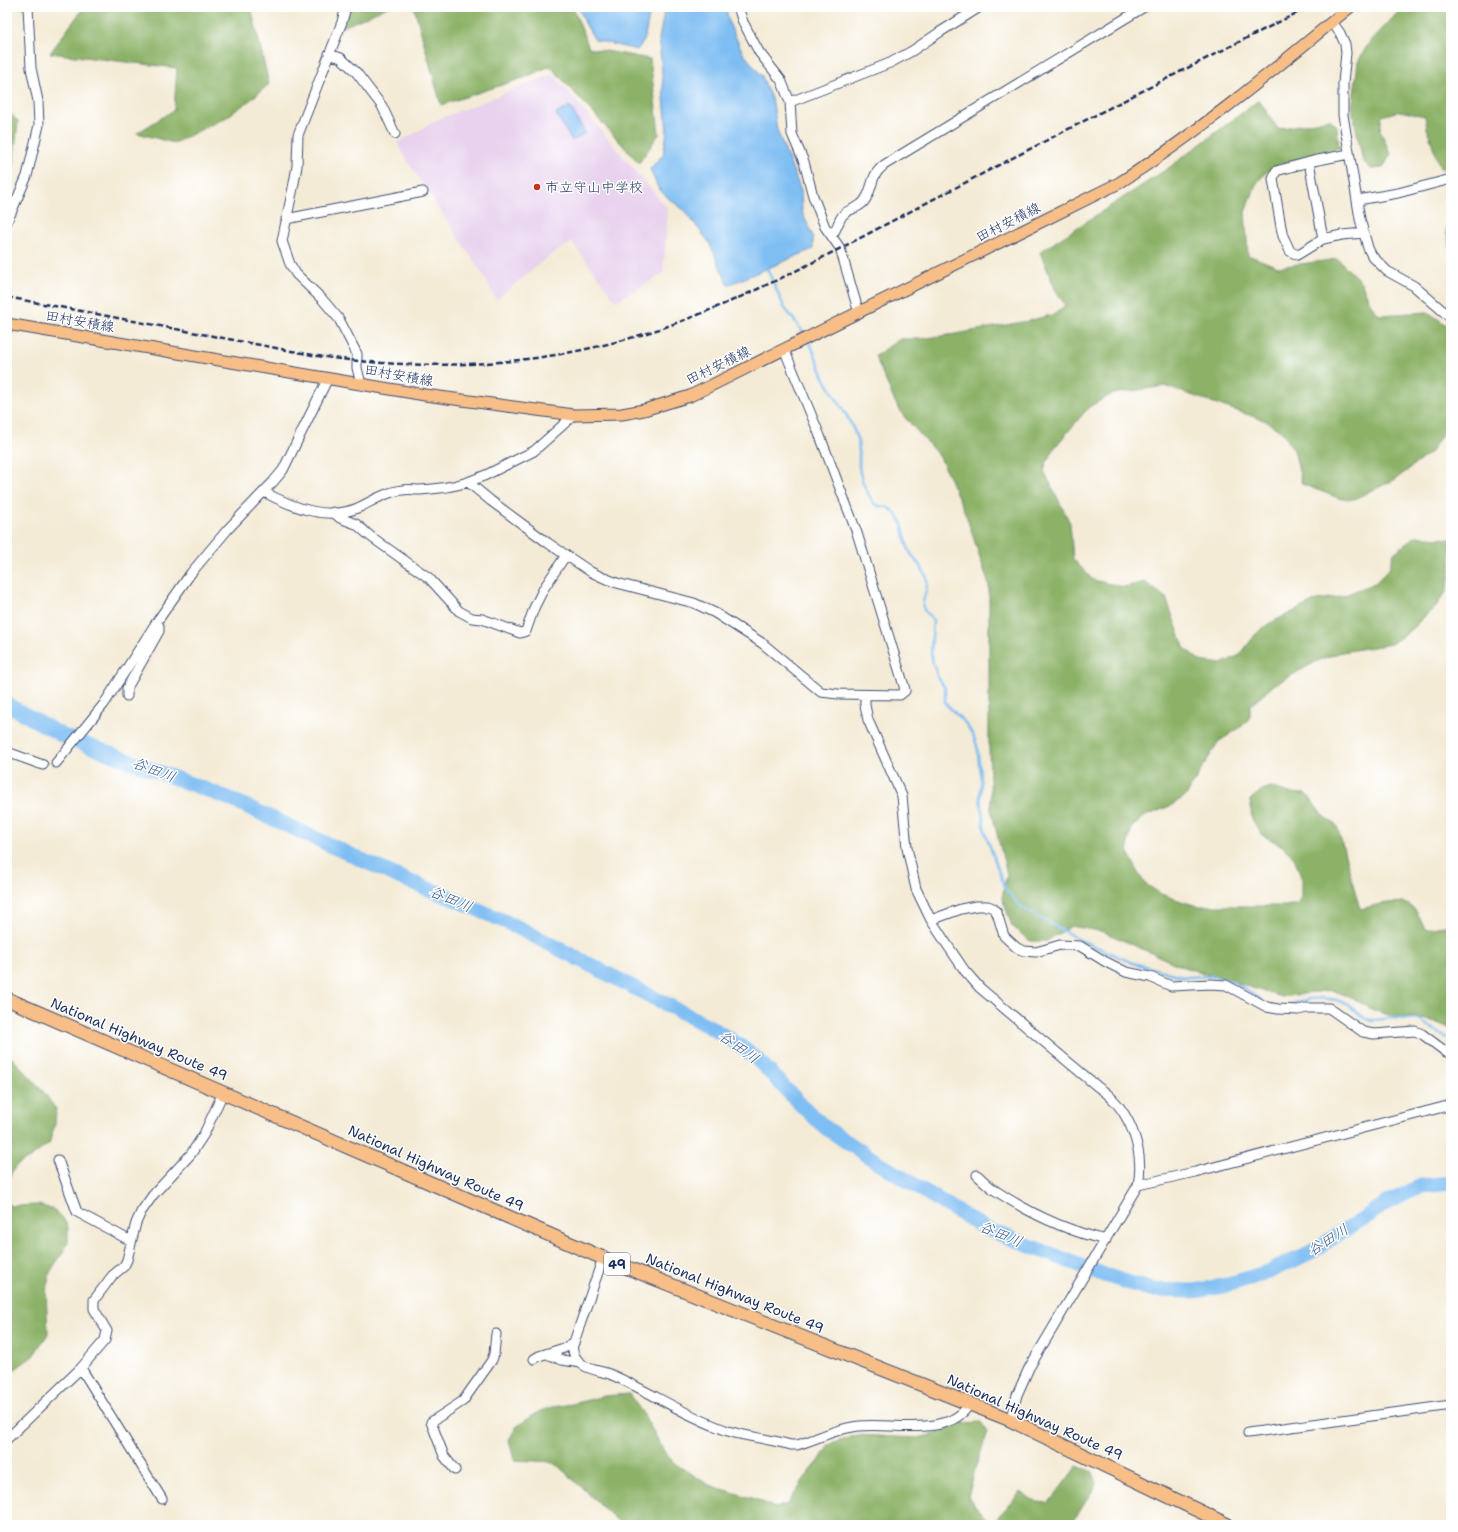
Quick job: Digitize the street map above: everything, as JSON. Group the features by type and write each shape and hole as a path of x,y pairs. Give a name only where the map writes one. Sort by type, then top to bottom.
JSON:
{"highway":[{"name":"National Highway Route 49","path":"7,999 603,1258 970,1403 1228,1525"}],"main road":[{"name":"田村安積線","path":"7,324 440,397 574,415 622,414 644,410 690,396 1119,183 1160,157 1223,110 1350,7"}],"street":[{"path":"7,222 27,176 39,125 38,101 31,68 28,7"},
{"path":"346,7 342,22 298,135 295,178 282,241 290,264 302,280 340,319 357,354 357,368 361,384"},
{"path":"738,7 743,22 760,52 781,80 790,102 791,124 794,139 804,162 813,196 826,227 840,248 858,313"},
{"path":"790,102 890,63 912,51 980,7"},
{"path":"832,235 837,230 842,216 866,200 876,172 884,165 1144,7"},
{"path":"1332,22 1340,32 1345,44 1346,53 1343,83 1343,115 1360,219 1368,248 1372,256 1383,267 1414,286 1451,318"},
{"path":"329,54 341,58 356,72 382,106 395,134"},
{"path":"1349,154 1309,162 1276,171 1273,176 1281,227 1283,236 1290,251 1295,255 1323,239 1342,235 1364,233"},
{"path":"1309,162 1323,239"},
{"path":"1358,200 1398,193 1451,179"},
{"path":"286,219 423,192"},
{"path":"468,482 491,501 592,572 604,578 635,588 694,603 715,613 762,643 821,692 865,695 900,695 905,691 904,686 857,532 820,436 784,349"},
{"path":"56,763 104,704 156,623 191,573 282,470 290,458 328,378"},
{"path":"264,492 279,500 320,513 352,510 376,498 403,489 447,488 486,475 534,451 574,415"},
{"path":"333,512 340,518 356,524 370,536 429,578 459,611 472,618 482,619 520,633 526,631 534,608 544,588 566,555"},
{"path":"127,696 126,692 128,686 159,631 159,626 156,623"},
{"path":"865,695 868,720 902,796 906,841 913,878 916,889 931,920 965,971 980,988 1092,1082 1108,1093 1126,1118 1137,1142 1140,1171 1138,1185 1029,1368 1020,1388 1012,1414 1008,1420"},
{"path":"7,752 43,765"},
{"path":"931,920 961,909 976,906 988,906 993,908 997,913 1004,936 1017,948 1024,951 1036,952 1060,945 1080,946 1126,972 1150,977 1171,986 1211,984 1226,985 1267,1007 1298,1010 1307,1008 1329,1008 1363,1032 1374,1034 1415,1031 1446,1052 1451,1053"},
{"path":"7,1439 81,1368 106,1338 107,1331 94,1309 93,1303 97,1295 109,1280 124,1266 127,1260 131,1241 142,1212 153,1195 191,1154 204,1134 223,1093"},
{"path":"1138,1185 1195,1172 1451,1105"},
{"path":"58,1160 77,1212 131,1241"},
{"path":"977,1175 995,1190 1039,1215 1086,1235 1105,1241"},
{"path":"581,1363 573,1352 572,1348 603,1258"},
{"path":"455,1470 444,1456 432,1422 458,1405 467,1396 492,1360 496,1334"},
{"path":"534,1359 574,1343"},
{"path":"547,1354 562,1360 581,1363 595,1370 611,1375 716,1426 736,1433 791,1445 803,1443 843,1428 859,1426 903,1427 940,1424 965,1412 970,1403"},
{"path":"81,1368 162,1499"},
{"path":"1248,1434 1451,1405"}],"shaded area":[{"name":"市立守山中学校","path":"553,74 668,209 663,274 616,301 572,242 545,259 496,300 484,276 397,143 439,119"}],"green space":[{"path":"84,7 251,7 269,84 249,101 225,118 174,143 137,133 174,110 177,68 50,53"},
{"path":"342,7 388,7 341,28"},
{"path":"414,7 573,7 589,48 650,59 659,134 639,163 550,66 526,77 441,105"},
{"path":"1403,7 1451,7 1451,169 1440,168 1427,128 1425,116 1399,111 1382,116 1380,130 1391,154 1383,168 1371,169 1363,161 1352,110 1358,62 1368,44"},
{"path":"1259,100 1278,129 1330,119 1337,126 1339,148 1304,159 1281,163 1265,173 1257,183 1245,212 1248,255 1278,267 1338,259 1361,282 1370,303 1379,315 1428,312 1451,328 1451,427 1446,427 1431,452 1396,479 1354,499 1341,499 1302,484 1294,450 1283,433 1266,421 1165,386 1112,394 1089,407 1055,447 1044,471 1070,523 1073,559 1093,580 1124,587 1145,582 1166,598 1184,647 1200,661 1221,664 1240,655 1255,635 1268,624 1317,600 1340,597 1375,583 1389,569 1394,553 1416,536 1451,539 1450,574 1446,592 1437,605 1407,633 1391,644 1342,652 1321,659 1274,685 1250,706 1250,717 1241,727 1218,742 1186,796 1170,806 1146,816 1132,827 1128,842 1129,854 1144,883 1161,894 1198,906 1285,906 1298,904 1302,894 1302,880 1294,857 1281,845 1262,835 1252,819 1250,800 1262,790 1271,787 1289,793 1307,794 1322,815 1337,826 1360,909 1394,902 1407,904 1414,909 1420,917 1425,929 1451,925 1451,1029 1435,1022 1417,1018 1395,1017 1373,1010 1353,998 1332,990 1282,997 1183,967 1104,932 1071,926 1047,941 1030,941 1012,926 1002,898 1007,874 991,810 989,748 989,585 966,515 940,457 902,414 894,400 875,356 900,339 920,339 956,334 1028,321 1055,314 1065,305 1055,289 1040,252 1170,167"},
{"path":"7,111 18,121 14,160 7,188"},
{"path":"1451,214 1451,250 1446,230"},
{"path":"7,1053 39,1086 56,1109 55,1124 49,1144 17,1165 11,1173 7,1195"},
{"path":"7,1198 10,1206 39,1205 55,1210 63,1218 68,1227 68,1241 64,1251 50,1272 46,1292 48,1334 33,1356 7,1375"},
{"path":"629,1394 644,1415 665,1453 677,1465 709,1485 758,1500 775,1508 788,1504 829,1445 856,1435 917,1438 936,1434 960,1423 981,1422 988,1432 975,1469 968,1497 982,1514 992,1523 1021,1492 1036,1502 1049,1503 1077,1466 1093,1472 1097,1484 1071,1525 622,1525 554,1462 514,1460 509,1440 516,1427 540,1411 604,1396"}],"water":[{"path":"578,7 651,7 644,41 637,50 595,40"},
{"path":"665,7 726,7 729,23 743,53 762,76 773,103 777,130 801,191 802,212 813,236 813,249 728,285 709,242 684,210 658,188 650,169 663,155 667,132 659,39"},
{"path":"570,106 585,133 572,141 556,114"}],"waterway":[{"path":"766,266 784,307 806,336"},
{"path":"808,340 824,377 851,423 859,446 859,466 865,488 875,504 878,506 887,507 898,517 903,527 910,552 926,576 927,587 923,607 933,621 931,653 933,663 938,678 945,688 945,703 966,724 974,737 977,746 981,780 980,798 985,832 1005,889 1022,908 1078,939 1133,963 1185,977 1211,976 1231,981 1262,1000"},
{"name":"谷田川","path":"7,704 63,736 228,798 401,878 461,902 517,927 712,1028 739,1045 758,1060 802,1106 826,1128 877,1162 984,1228 1107,1276 1153,1290 1194,1291 1223,1286 1271,1271 1311,1252 1387,1203 1421,1186 1451,1183"},
{"path":"1288,1005 1309,999 1322,998 1337,1000 1348,1005 1366,1019 1373,1020 1396,1018 1419,1020 1446,1038 1451,1039"}],"railway":[{"path":"7,297 318,356 364,361 409,364 501,362 591,348 635,337 679,322 784,277 1131,97 1309,7"}],"place":[{"name":"市立守山中学校","path":"537,187"}]}
